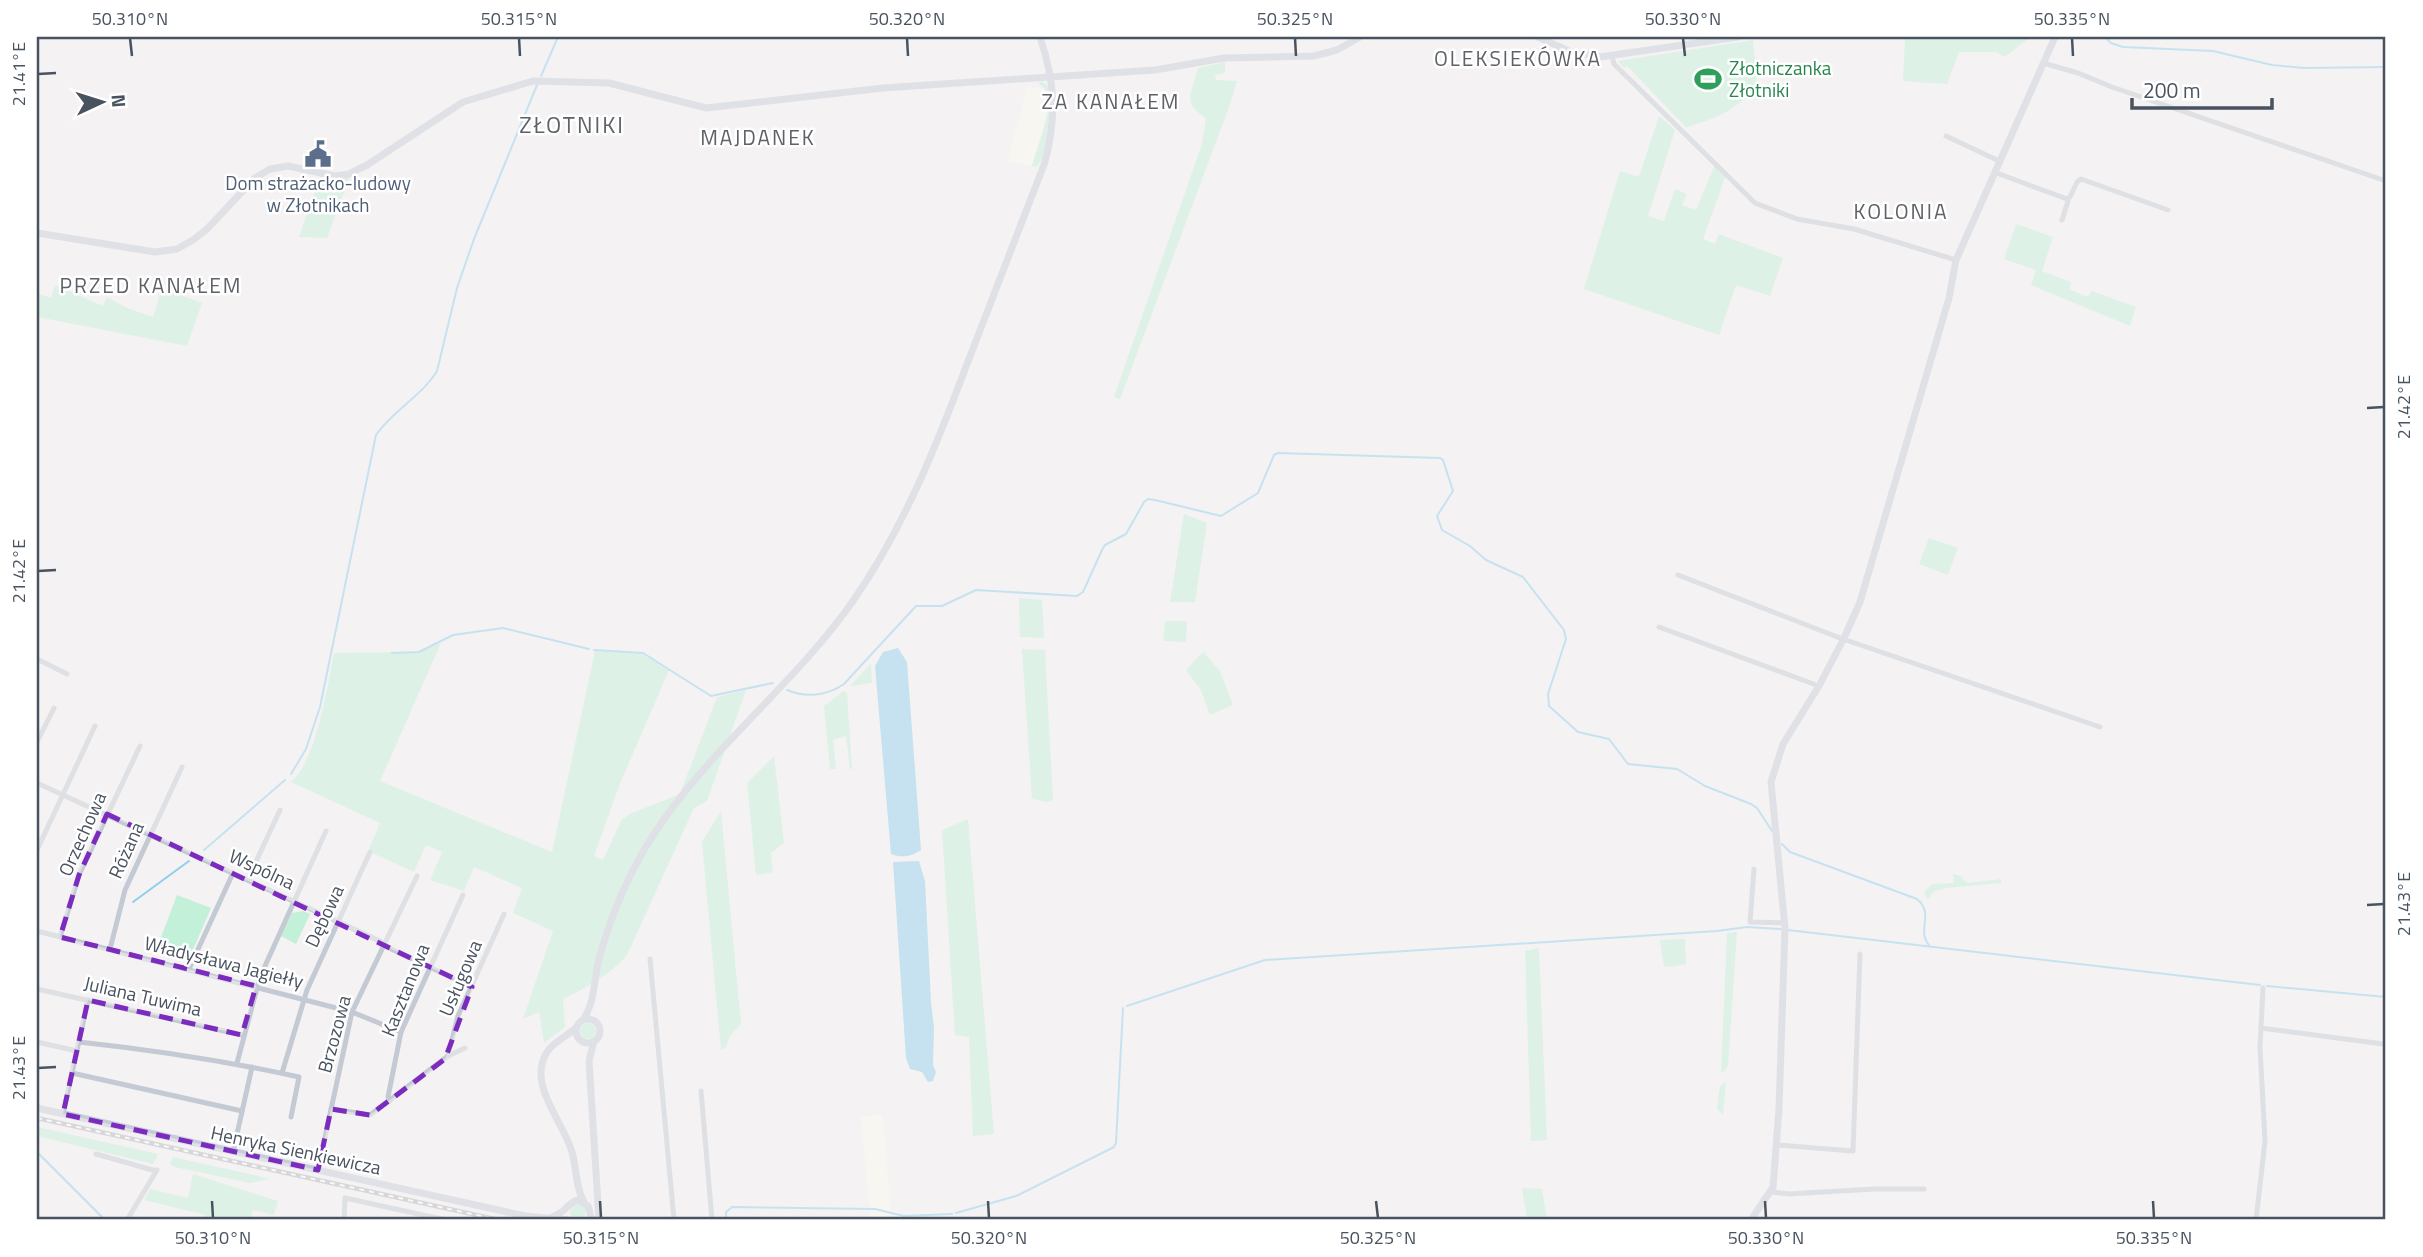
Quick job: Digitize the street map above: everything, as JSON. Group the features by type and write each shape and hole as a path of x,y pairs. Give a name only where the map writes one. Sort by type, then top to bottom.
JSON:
{"street":[{"path":"590,1218 567,1138 541,1080 546,1054 583,1020 591,1001 608,927 635,866 654,834 685,792 837,622 881,557 917,492 1045,162 1054,121 1051,77 1040,37"},
{"path":"37,233 145,251 177,249 207,229 255,178 270,169 288,166 335,176 349,174 463,102 533,81 609,83 706,108 883,88 1155,70 1224,58 1314,56 1337,50 1360,37"},
{"path":"1538,37 1582,56 1612,56 1738,37"},
{"path":"1751,1220 1772,1192 1777,1145 1785,923 1772,782 1783,744 1819,686 1866,587 1949,298 1956,260 2055,37"},
{"path":"1612,56 1614,64 1653,105 1755,203 1797,219 1854,229 1956,260"},
{"path":"2043,62 2386,181"},
{"path":"1946,136 1999,161"},
{"path":"1994,172 2067,198"},
{"path":"2067,198 2081,179 2168,210"},
{"path":"2062,220 2067,198"},
{"path":"1678,575 1844,638 2100,727"},
{"path":"1659,626 1819,686"},
{"path":"37,659 67,674"},
{"path":"37,742 54,708"},
{"path":"37,850 95,726"},
{"name":"Orzechowa","path":"60,937 79,874 140,746"},
{"name":"Różana","path":"110,949 125,890 182,767"},
{"name":"Wspólna","path":"37,782 472,986"},
{"path":"248,879 280,810"},
{"path":"237,1063 256,986 326,831"},
{"name":"Dębowa","path":"282,1073 303,999 370,852"},
{"path":"1754,869 1749,922 1785,923"},
{"path":"189,969 233,873"},
{"name":"Brzozowa","path":"318,1170 352,1012 417,876"},
{"name":"Kasztanowa","path":"390,1101 388,1097 401,1032 463,895"},
{"name":"Usługowa","path":"448,1056 458,1016 504,914"},
{"name":"Władysława Jagiełły","path":"37,931 352,1012 401,1032"},
{"path":"1777,1145 1853,1151 1860,954"},
{"path":"650,959 674,1220"},
{"path":"2256,1220 2264,1141 2261,1028 2263,988"},
{"name":"Juliana Tuwima","path":"37,989 243,1035"},
{"path":"63,1114 88,1000"},
{"path":"591,1001 594,1021 600,1031 594,1041 590,1061 599,1220"},
{"path":"583,1020 594,1021"},
{"path":"576,1028 590,1061"},
{"path":"2261,1028 2383,1044"},
{"path":"561,1039 594,1041"},
{"path":"37,1042 77,1051"},
{"path":"79,1042 163,1051 237,1063 299,1077 291,1117"},
{"path":"331,1109 370,1115 448,1056 465,1048"},
{"path":"233,1152 252,1066"},
{"path":"72,1073 242,1111"},
{"path":"701,1091 712,1220"},
{"name":"Henryka Sienkiewicza","path":"37,1108 525,1216 569,1220"},
{"path":"96,1154 157,1171 127,1220"},
{"path":"548,1218 566,1210 573,1202 577,1178"},
{"path":"1772,1192 1789,1194 1924,1189"},
{"path":"344,1220 345,1198 446,1220"},
{"path":"573,1202 584,1202"},
{"path":"566,1210 569,1220"}],"highlighted area":[{"path":"107,814 472,987 445,1059 370,1115 331,1109 318,1170 63,1114 88,1000 242,1035 256,986 60,937 79,875"}],"shaded area":[{"path":"1027,87 1045,88 1048,96 1047,113 1032,166 1008,160"},
{"path":"883,1114 893,1220 870,1220 861,1117"}],"green space":[{"path":"1905,37 2004,37 2005,41 2010,37 2030,37 2005,57 1996,52 1959,52 1947,84 1903,81"},
{"path":"1753,40 1757,87 1724,113 1686,127 1627,66 1624,68 1618,61"},
{"path":"1225,62 1225,73 1215,75 1216,80 1237,81 1229,107 1120,399 1114,397 1202,144 1206,118 1193,107 1190,97 1198,68"},
{"path":"1038,82 1048,86 1049,101 1047,93"},
{"path":"1049,103 1048,140 1041,161 1036,167 1032,166"},
{"path":"1659,116 1675,130 1648,216 1664,221 1675,189 1687,194 1682,205 1696,210 1715,164 1726,175 1703,239 1715,244 1719,234 1783,258 1770,296 1736,285 1719,335 1584,289 1620,171 1639,177"},
{"path":"320,176 350,176 327,238 299,237"},
{"path":"2016,224 2053,237 2042,271 2071,282 2070,290 2088,297 2092,291 2136,307 2130,326 2031,285 2036,270 2004,259"},
{"path":"55,285 103,306 107,297 127,308 153,317 162,288 202,303 187,346 37,317 37,293 51,298"},
{"path":"1184,514 1207,523 1195,602 1170,602"},
{"path":"1929,538 1958,548 1948,575 1919,564"},
{"path":"1019,598 1042,600 1044,638 1020,637"},
{"path":"1165,621 1187,621 1186,642 1163,641"},
{"path":"441,643 380,781 552,852 595,651 642,654 669,670 619,786 594,856 603,860 622,819 680,794 717,697 746,690 707,801 694,808 627,955 598,980 563,999 565,1027 544,1043 539,1012 523,1019 553,931 513,913 522,888 474,867 464,891 430,880 442,852 426,845 414,872 368,851 380,823 291,782 308,757 314,740 334,653 418,652"},
{"path":"1022,649 1045,650 1053,800 1048,802 1032,799"},
{"path":"1203,652 1220,671 1233,705 1210,715 1201,690 1186,670"},
{"path":"871,664 872,683 850,686"},
{"path":"844,691 847,693 852,769 846,736 833,740 836,769 830,769 824,706"},
{"path":"774,756 784,843 771,853 773,872 756,875 747,783"},
{"path":"721,811 741,1024 730,1036 726,1047 721,1050 702,842"},
{"path":"968,819 994,1134 973,1136 969,1037 955,1035 942,830"},
{"path":"1953,874 1961,876 1968,883 2001,879 2001,883 1945,888 1933,892 1928,900 1924,893 1932,884 1954,883"},
{"path":"177,895 211,908 188,961 156,951"},
{"path":"303,911 310,914 296,944 281,936 292,913"},
{"path":"1737,932 1728,1066 1721,1074 1727,933"},
{"path":"1685,939 1686,964 1664,966 1660,940"},
{"path":"1539,948 1547,1140 1531,1141 1525,951"},
{"path":"585,1023 591,1023 596,1031 594,1037 585,1039 580,1034 580,1028"},
{"path":"1726,1082 1723,1115 1717,1109 1720,1086"},
{"path":"37,1127 158,1154 153,1164 37,1136"},
{"path":"173,1157 269,1179 250,1183 175,1167 170,1164"},
{"path":"193,1174 278,1201 274,1215 253,1210 250,1220 203,1220 206,1215 144,1200 150,1189 188,1198"},
{"path":"1522,1188 1542,1189 1547,1220 1527,1220"},
{"path":"575,1204 581,1204 586,1212 584,1218 575,1220 570,1215 570,1209"}],"water":[{"path":"898,648 907,662 921,850 903,856 891,854 875,666 883,652"},
{"path":"919,861 925,881 934,1028 933,1065 936,1072 933,1081 928,1082 922,1072 910,1069 906,1058 893,862"}],"waterway":[{"path":"541,76 558,37"},
{"path":"2105,37 2111,43 2123,47 2213,51 2272,65 2304,68 2386,67"},
{"path":"291,774 306,749 320,707 376,435 424,388 437,371 457,288 474,239 537,85"},
{"path":"787,690 816,694 831,691 844,684 916,606 942,606 976,590 1077,596 1083,592 1105,545 1126,534 1148,499 1221,516 1258,493 1274,455 1278,453 1440,458 1453,491 1437,516 1442,530 1470,546 1486,560 1523,577 1564,630 1566,639 1548,694 1549,706 1578,732 1609,739 1628,764 1677,769 1705,786 1751,804 1757,808 1772,831"},
{"path":"392,653 419,652 453,635 503,628 589,649"},
{"path":"594,650 643,653 711,696 773,683"},
{"path":"204,850 285,780"},
{"path":"1782,844 1790,852 1917,899 1925,910 1924,934 1929,945"},
{"path":"133,902 189,861"},
{"path":"1127,1006 1265,960 1747,927 1781,929"},
{"path":"1788,930 2260,985"},
{"path":"2267,986 2386,997"},
{"path":"956,1213 1016,1196 1114,1147 1123,1008"},
{"path":"37,1152 105,1220"},
{"path":"726,1220 726,1212 732,1207 875,1209 904,1216 952,1214"}],"railway":[{"path":"37,1118 499,1220"}],"place":[{"name":"Złotniczanka Złotniki","path":"1708,79"},
{"name":"Dom strażacko-ludowy w Złotnikach","path":"318,154"}],"district":[{"name":"OLEKSIEKÓWKA","path":"1518,59"},
{"name":"ZA KANAŁEM","path":"1111,102"},
{"name":"ZŁOTNIKI","path":"572,125"},
{"name":"MAJDANEK","path":"758,138"},
{"name":"KOLONIA","path":"1901,212"},
{"name":"PRZED KANAŁEM","path":"151,286"}]}
